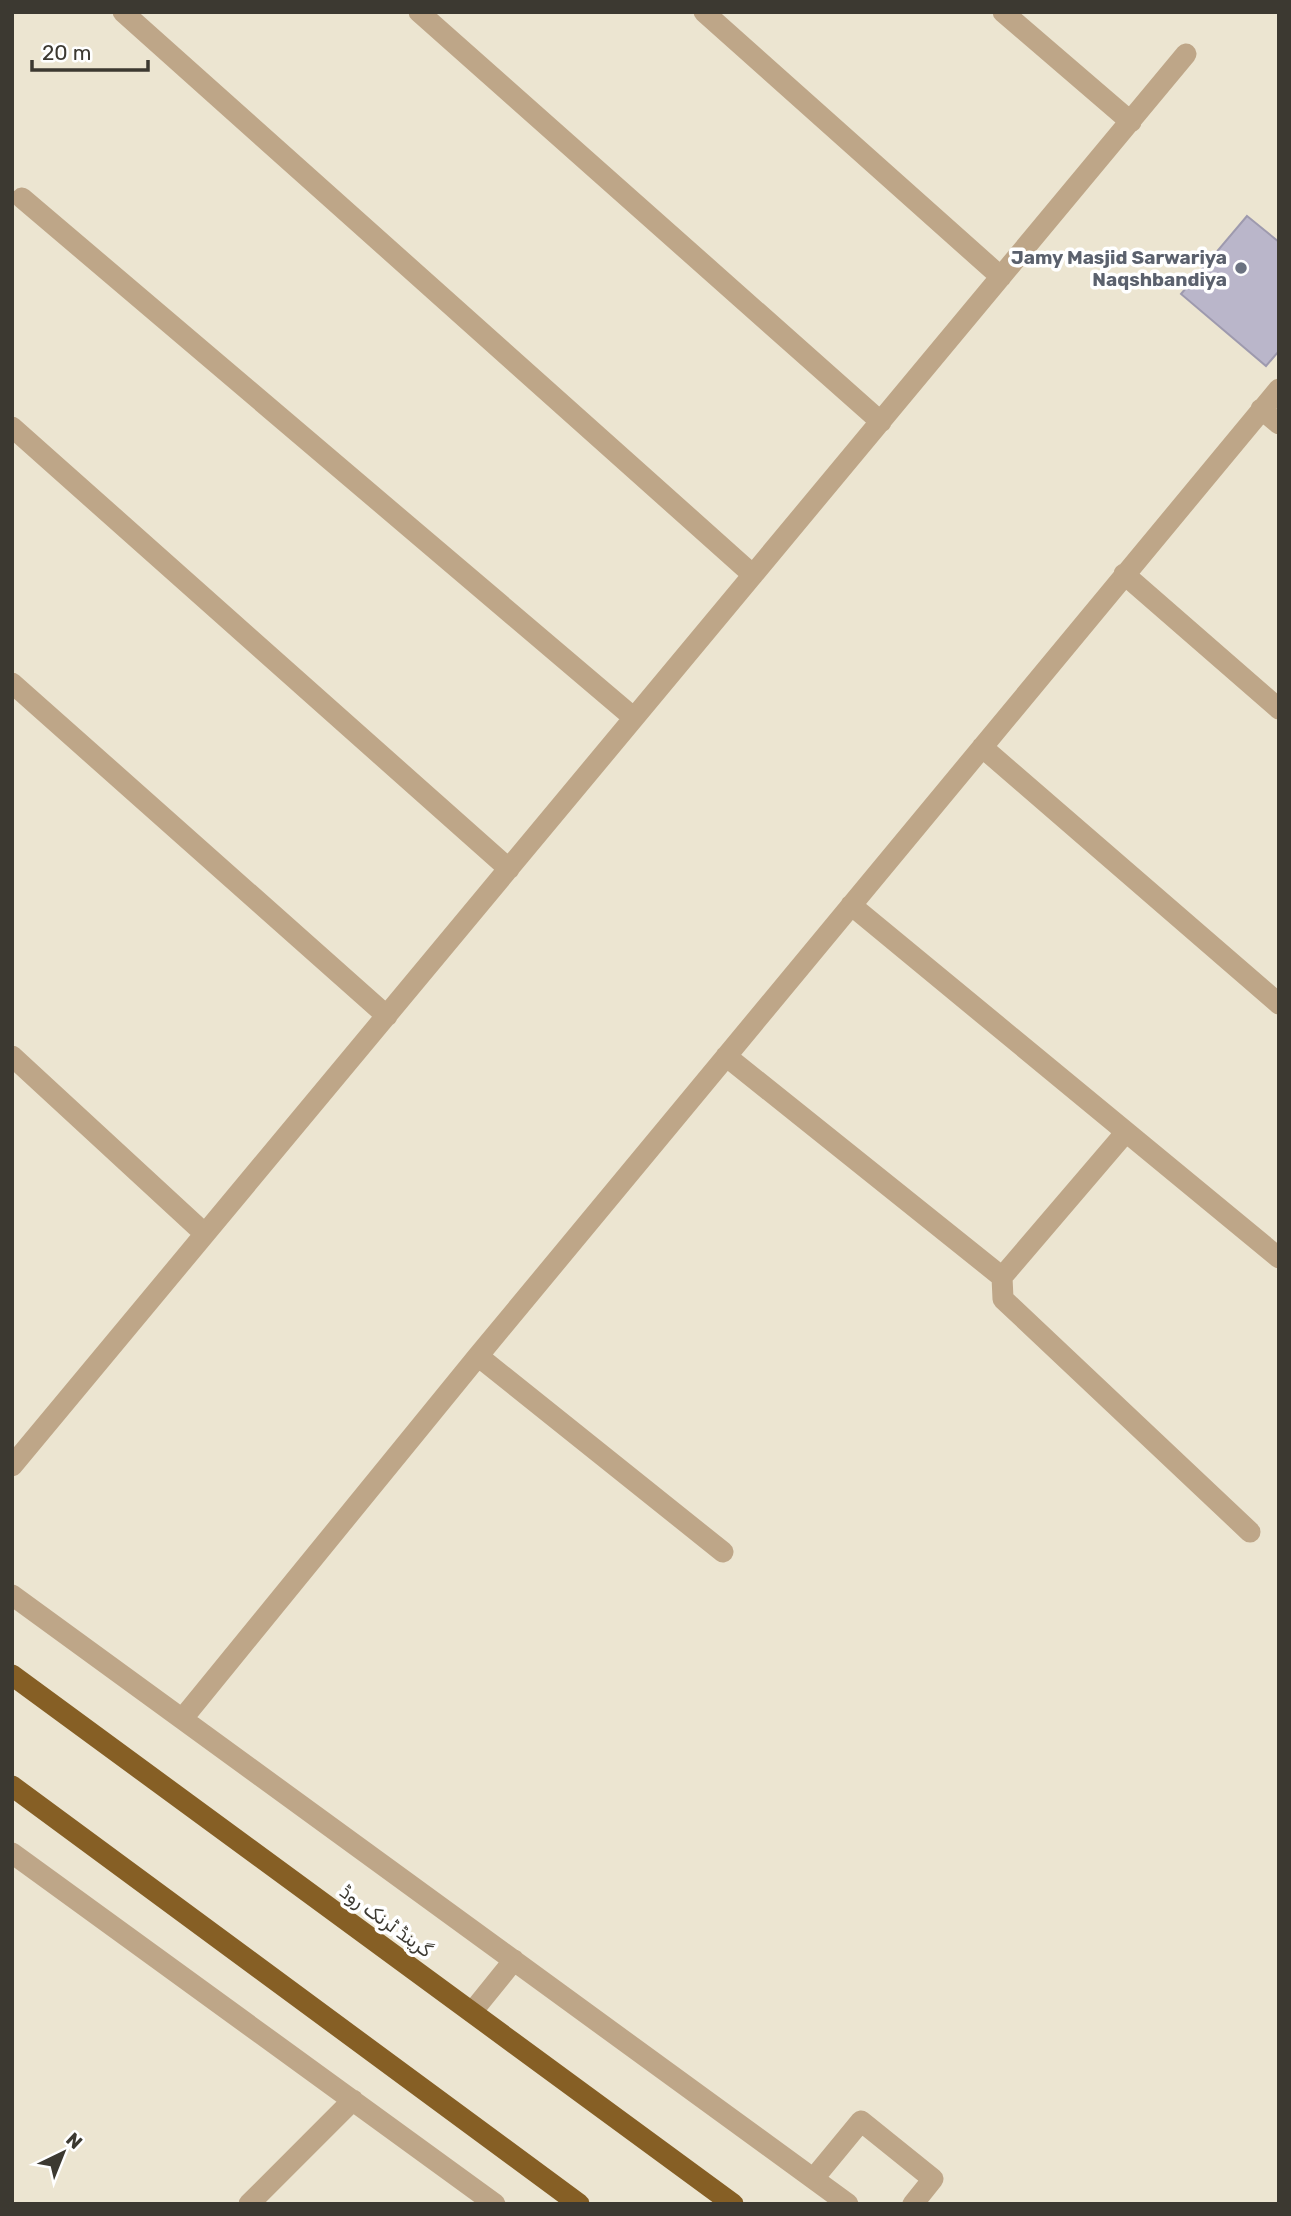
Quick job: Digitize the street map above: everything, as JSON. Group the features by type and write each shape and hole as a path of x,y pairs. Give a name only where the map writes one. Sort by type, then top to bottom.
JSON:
{"highway":[{"name":"گرینڈ ٹرنک روڈ","path":"12,1675 733,2204"},
{"path":"12,1786 579,2204"}],"street":[{"path":"123,12 753,575"},
{"path":"419,12 881,422"},
{"path":"704,12 1001,277"},
{"path":"1003,12 1131,122"},
{"path":"12,1466 1186,54"},
{"path":"22,198 634,718"},
{"path":"183,1718 478,1356 1279,389"},
{"path":"1261,409 1279,424"},
{"path":"12,427 509,869"},
{"path":"1124,574 1279,709"},
{"path":"12,683 387,1016"},
{"path":"982,747 1279,1004"},
{"path":"851,905 1279,1258"},
{"path":"12,1056 205,1234"},
{"path":"726,1056 1002,1277"},
{"path":"1126,1132 1002,1277 1003,1299 1250,1532"},
{"path":"478,1356 723,1552"},
{"path":"12,1595 848,2204"},
{"path":"12,1853 495,2204"},
{"path":"472,2012 514,1960"},
{"path":"249,2204 353,2100"},
{"path":"814,2178 861,2121 933,2179 913,2204"}],"building":[{"name":"Jamy Masjid Sarwariya Naqshbandiya","path":"1247,216 1279,242 1279,351 1266,366 1181,294"}],"place":[{"name":"Jamy Masjid Sarwariya Naqshbandiya","path":"1241,268"}]}
